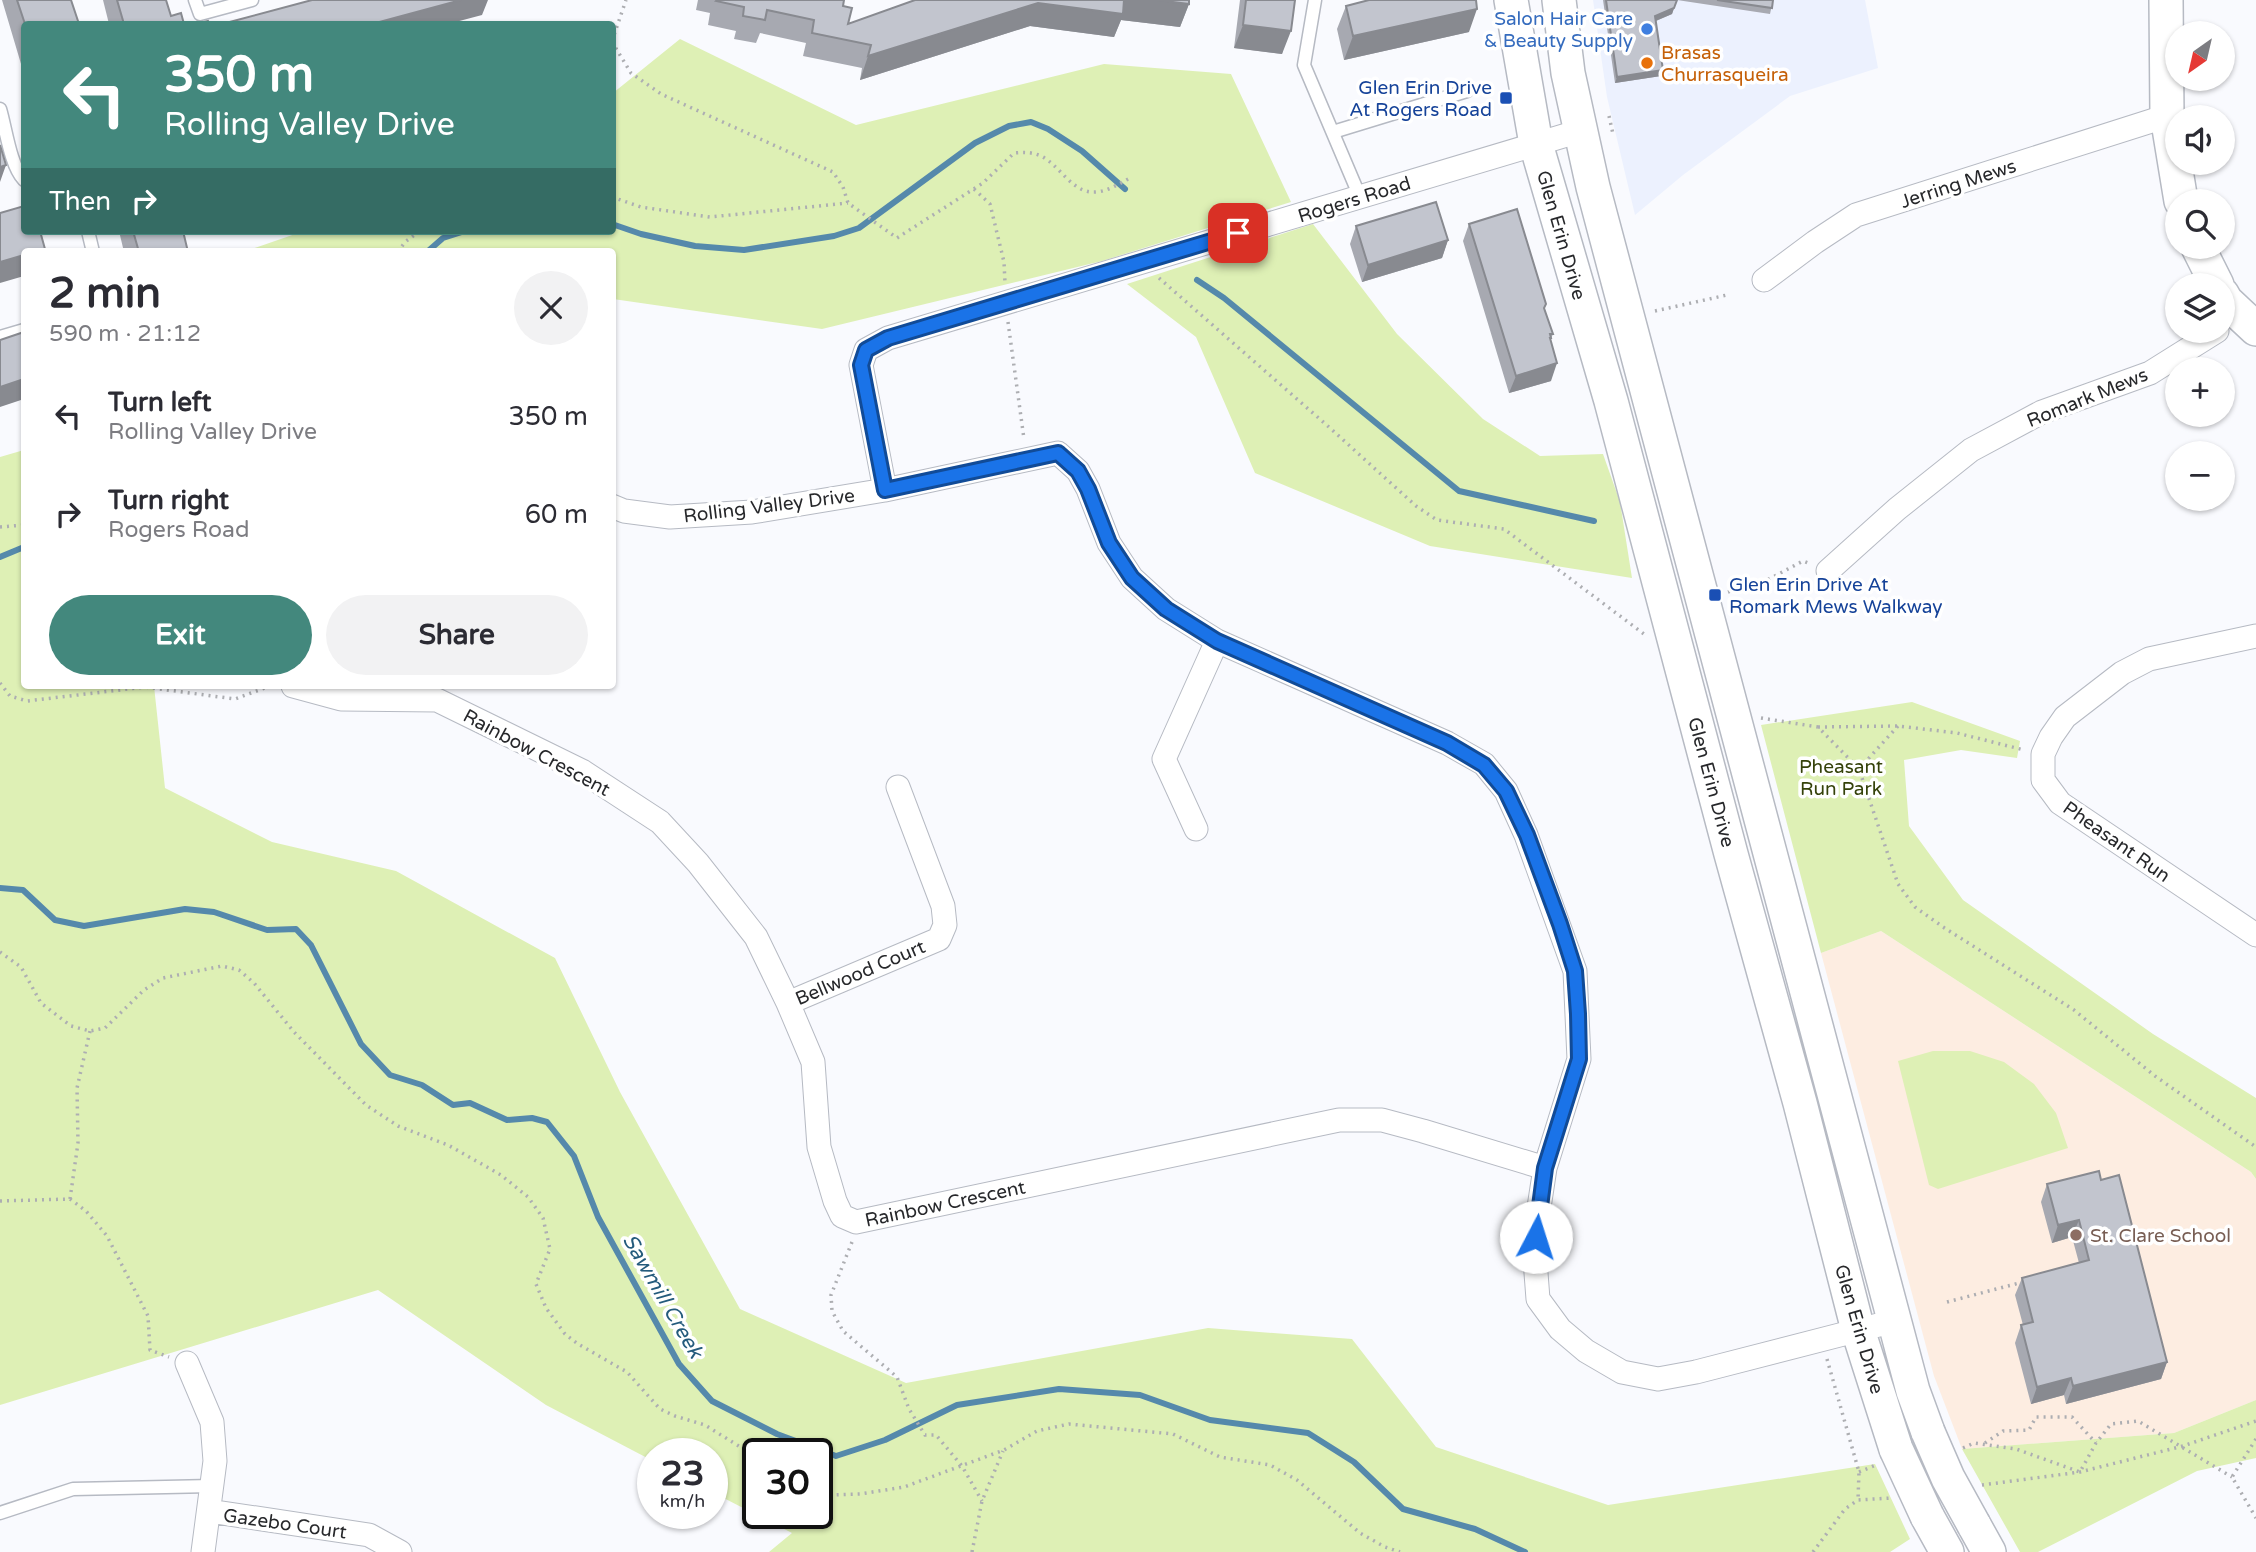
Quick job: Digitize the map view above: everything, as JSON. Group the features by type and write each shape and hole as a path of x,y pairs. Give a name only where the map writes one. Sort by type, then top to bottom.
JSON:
{"street":[{"name":"Glen Erin Drive","path":"1511,0 1536,144 1611,401 1800,1102 1887,1457 1927,1516 1947,1552"},
{"name":"Glen Erin Drive","path":"1559,0 1568,74 1605,234 1913,1391 1948,1478 1981,1539"},
{"path":"2166,0 2167,105"},
{"name":"Jerring Mews","path":"1764,280 1856,215 2165,118"},
{"name":"Rogers Road","path":"885,490 861,365 866,350 888,338 1580,131"},
{"name":"Romark Mews","path":"1828,571 1898,509 1972,450 2042,412 2150,373 2196,343"},
{"name":"Rolling Valley Drive","path":"616,508 670,517 752,512 885,490 1058,453 1078,471 1109,543 1132,578 1166,609 1217,641 1447,743 1484,765 1506,791 1527,835 1575,971 1579,1059 1545,1168 1535,1260 1538,1299 1560,1329 1586,1351 1622,1372 1658,1379 1696,1372 1894,1321"},
{"path":"2043,762 2043,754 2051,737 2064,718 2122,673 2149,659 2256,636"},
{"path":"1196,829 1164,759 1217,641"},
{"name":"Rainbow Crescent","path":"304,689 341,699 439,693 582,771 660,822 698,863 756,937 813,1062 819,1147 835,1201 842,1216 856,1222 1339,1120 1382,1120 1545,1168"},
{"name":"Pheasant Run","path":"2043,762 2043,780 2060,803 2256,935"},
{"name":"Bellwood Court","path":"788,1003 939,940 945,926 943,906 898,787"},
{"path":"187,1363 212,1422 215,1461 203,1552"},
{"name":"Gazebo Court","path":"209,1511 369,1535 400,1552"}],"lane":[{"path":"195,0 200,14 252,0"},
{"path":"1315,0 1304,65 1360,197"},
{"path":"1333,132 1467,91"},
{"path":"1,113 21,175"},
{"path":"0,337 21,331"},
{"path":"0,1513 73,1489 212,1486"}],"path":[{"path":"616,29 626,0"},
{"path":"616,48 631,73 661,94 832,172 843,187 848,203 897,239 983,183 1014,153 1030,152 1044,157 1079,188 1093,193 1107,190 1132,177"},
{"path":"1609,116 1613,134"},
{"path":"616,198 641,207 710,216 848,203"},
{"path":"402,248 416,235"},
{"path":"1141,262 1416,506 1437,520 1504,528 1651,640"},
{"path":"1655,311 1727,295"},
{"path":"0,527 21,524"},
{"path":"1723,594 1769,579 1803,561 1828,571"},
{"path":"0,682 10,696 27,701 128,689"},
{"path":"160,689 235,699 262,689"},
{"path":"1757,718 1818,727 1898,726 1957,733 2024,750 2043,762"},
{"path":"1859,769 1898,726"},
{"path":"1818,727 1859,769 1898,884 1915,907 1943,928 2074,1010 2155,1076 2256,1147"},
{"path":"0,952 21,967 41,1003 71,1026 90,1031 105,1028 144,990 163,978 222,965 239,970 254,982 294,1032 366,1105 398,1126 448,1146 490,1169 528,1197 542,1218 550,1249 536,1284 546,1308 565,1334 627,1372 660,1409 705,1424 742,1448"},
{"path":"70,1199 78,1143 77,1088 90,1031"},
{"path":"0,1201 70,1199 86,1211 107,1236 149,1316 150,1350 187,1363"},
{"path":"861,1222 831,1296 832,1311 843,1331 897,1377 909,1409 925,1435 936,1435 962,1466 982,1501"},
{"path":"1947,1302 2028,1281"},
{"path":"1821,1340 1842,1404 1859,1472 1858,1500"},
{"path":"1983,1444 2003,1431 2028,1430 2036,1417 2072,1417 2096,1444"},
{"path":"2080,1472 2111,1424 2138,1421 2232,1477 2256,1518"},
{"path":"1986,1484 2080,1472 2183,1446 2256,1421"},
{"path":"833,1495 904,1487 1004,1450 1037,1431 1069,1424 1173,1434 1220,1457 1270,1465 1297,1479 1360,1534 1400,1552"},
{"path":"2232,1477 2256,1438"},
{"path":"1960,1450 1974,1443 2016,1449 2080,1472"},
{"path":"972,1552 982,1501 1004,1450"},
{"path":"1859,1472 1887,1457"},
{"path":"1813,1552 1845,1509 1858,1500 1886,1499"}],"shaded area":[{"path":"1593,0 1865,0 1878,68 1790,96 1683,175 1635,215 1607,97"},
{"name":"St. Clare School","path":"1881,931 2251,1172 2256,1179 2256,1400 2174,1433 1962,1449 1934,1376 1821,953"}],"green space":[{"path":"680,39 856,125 1104,64 1231,74 1291,202 1102,261 822,329 616,299 616,248 255,248 292,235 616,235 616,91"},
{"path":"1313,224 1397,334 1483,419 1540,456 1603,454 1620,502 1632,578 1430,546 1255,473 1196,337 1127,284"},
{"path":"21,451 21,689 154,689 165,788 272,842 396,871 555,958 620,1092 740,1309 906,1383 1208,1328 1352,1339 1436,1447 1608,1505 1875,1464 1910,1539 1890,1552 769,1552 792,1533 784,1529 833,1529 833,1438 742,1438 742,1507 728,1500 728,1438 637,1438 637,1453 546,1405 378,1290 0,1405 0,457"},
{"name":"Pheasant Run Park","path":"1912,702 2020,741 2017,758 1961,750 1904,760 1909,826 1963,900 2153,1034 2256,1098 2256,1179 2251,1172 1881,931 1821,953 1761,725"},
{"path":"1933,1051 1970,1051 2004,1062 2034,1084 2056,1113 2068,1148 1938,1189 1929,1185 1898,1061"},
{"path":"2256,1400 2256,1458 2197,1471 2038,1552 2020,1552 1962,1449 2174,1433"}],"building":[{"path":"17,0 71,0 78,21 24,21"},
{"path":"117,0 166,0 171,16 181,13 183,21 123,21"},
{"path":"312,0 461,0 383,21 233,21"},
{"path":"717,0 844,0 843,6 852,8 848,24 915,0 1124,0 1123,14 1038,3 868,56 871,45 812,33 814,20 767,10 765,20 743,16 744,7"},
{"path":"1157,0 1189,0 1189,4"},
{"path":"1246,0 1295,0 1291,31 1243,25"},
{"path":"1369,0 1476,0 1477,9 1353,36 1346,6"},
{"path":"1606,0 1677,0 1674,8 1655,16 1663,70 1617,77"},
{"path":"1717,0 1773,0 1772,8"},
{"path":"0,145 6,165 0,167"},
{"path":"1436,202 1448,240 1368,265 1356,226"},
{"path":"21,207 21,235 41,235 45,248 21,248 21,256 0,262 0,213"},
{"path":"1517,209 1546,304 1544,308 1553,334 1550,334 1550,338 1557,363 1516,376 1469,224"},
{"path":"134,235 184,235 187,248 138,248"},
{"path":"21,333 21,380 0,387 0,340"},
{"path":"2099,1171 2101,1180 2119,1175 2167,1362 2073,1386 2071,1378 2037,1387 2021,1325 2033,1322 2022,1278 2089,1260 2079,1220 2058,1225 2047,1184"}],"waterway":[{"path":"616,225 695,246 744,250 834,236 859,228 975,143 1009,126 1031,122 1048,129 1082,151 1125,189"},
{"path":"432,248 443,238 452,235"},
{"path":"1197,280 1224,298 1459,491 1594,521"},
{"path":"0,557 21,548"},
{"name":"Sawmill Creek","path":"0,888 23,890 55,920 84,926 185,909 214,912 267,930 296,929 311,945 361,1044 390,1075 422,1085 453,1105 470,1103 507,1120 532,1118 547,1122 574,1156 598,1217 679,1364 712,1401 777,1434 836,1456 885,1440 957,1405 1059,1389 1140,1395 1210,1420 1308,1433 1354,1462 1403,1509 1475,1529 1525,1552"}],"place":[{"name":"Salon Hair Care & Beauty Supply","path":"1647,29"},
{"name":"Brasas Churrasqueira","path":"1647,63"},
{"name":"Glen Erin Drive At Rogers Road","path":"1506,98"},
{"name":"Glen Erin Drive At Romark Mews Walkway","path":"1715,595"},
{"name":"St. Clare School","path":"2076,1235"}],"route":[{"path":"1238,233 888,338 866,350 861,365 863,383 885,490 1058,453 1078,471 1109,543 1132,578 1166,609 1217,641 1447,743 1484,765 1506,791 1527,835 1575,971 1579,1059 1545,1168 1536,1237"}]}
